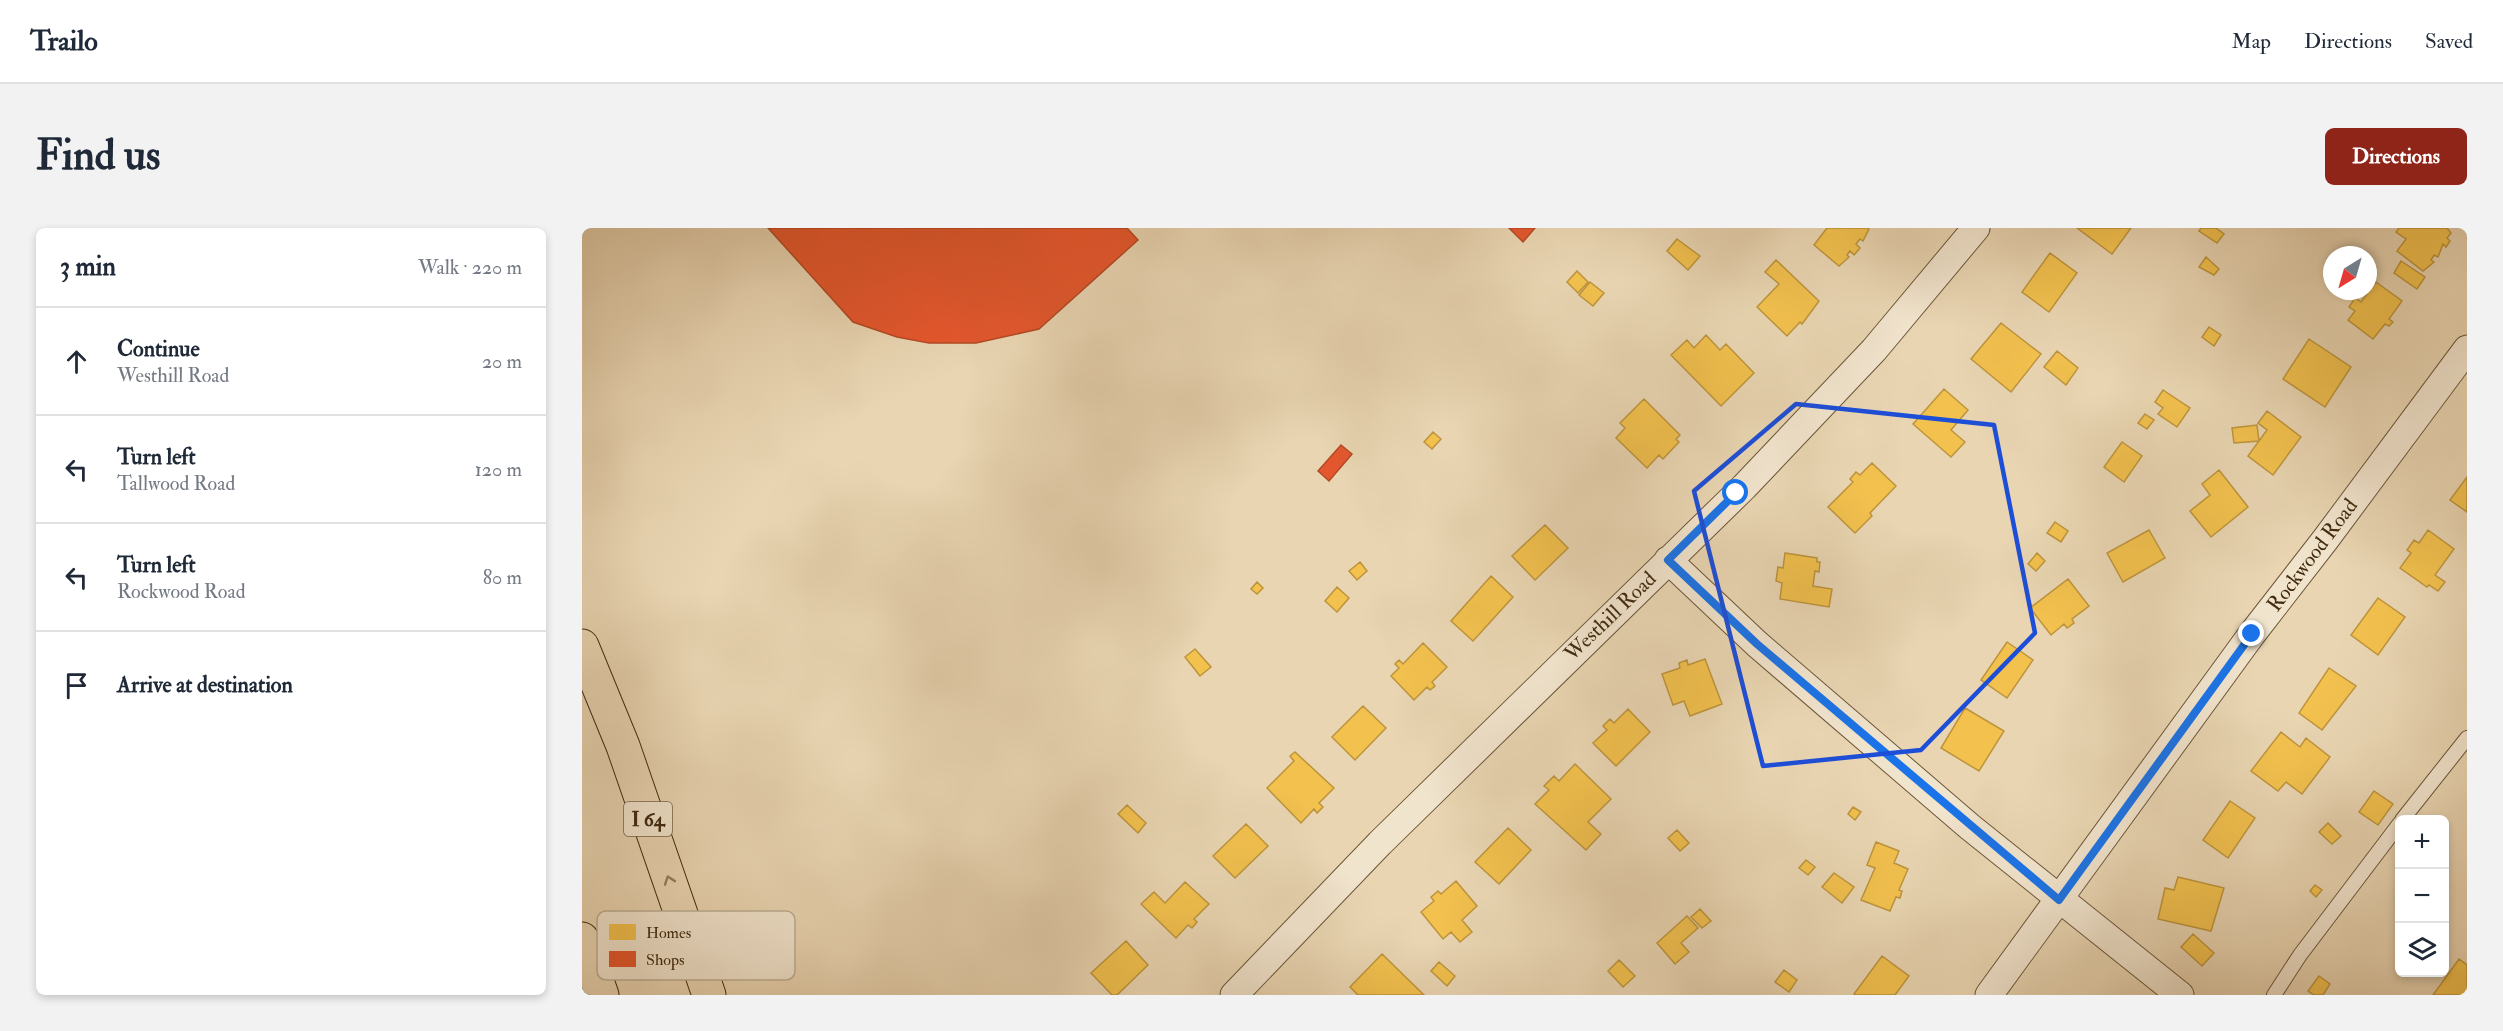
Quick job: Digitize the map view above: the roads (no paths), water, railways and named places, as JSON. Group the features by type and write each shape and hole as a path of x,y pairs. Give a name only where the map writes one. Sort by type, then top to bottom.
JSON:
{"highway":[{"name":"I 64","path":"582,646 622,746 680,911"},
{"path":"582,939 602,995"},
{"name":"I 64","path":"704,980 709,995"}],"street":[{"name":"Westhill Road","path":"1234,995 1380,843 1744,487 1874,350 1976,228"},
{"name":"Rockwood Road","path":"1989,995 2252,634 2467,349"},
{"path":"1668,560 1757,644 2059,900 2180,995"}],"lane":[{"path":"2406,815 2467,738"},
{"path":"2274,995 2300,955 2395,829"}]}
